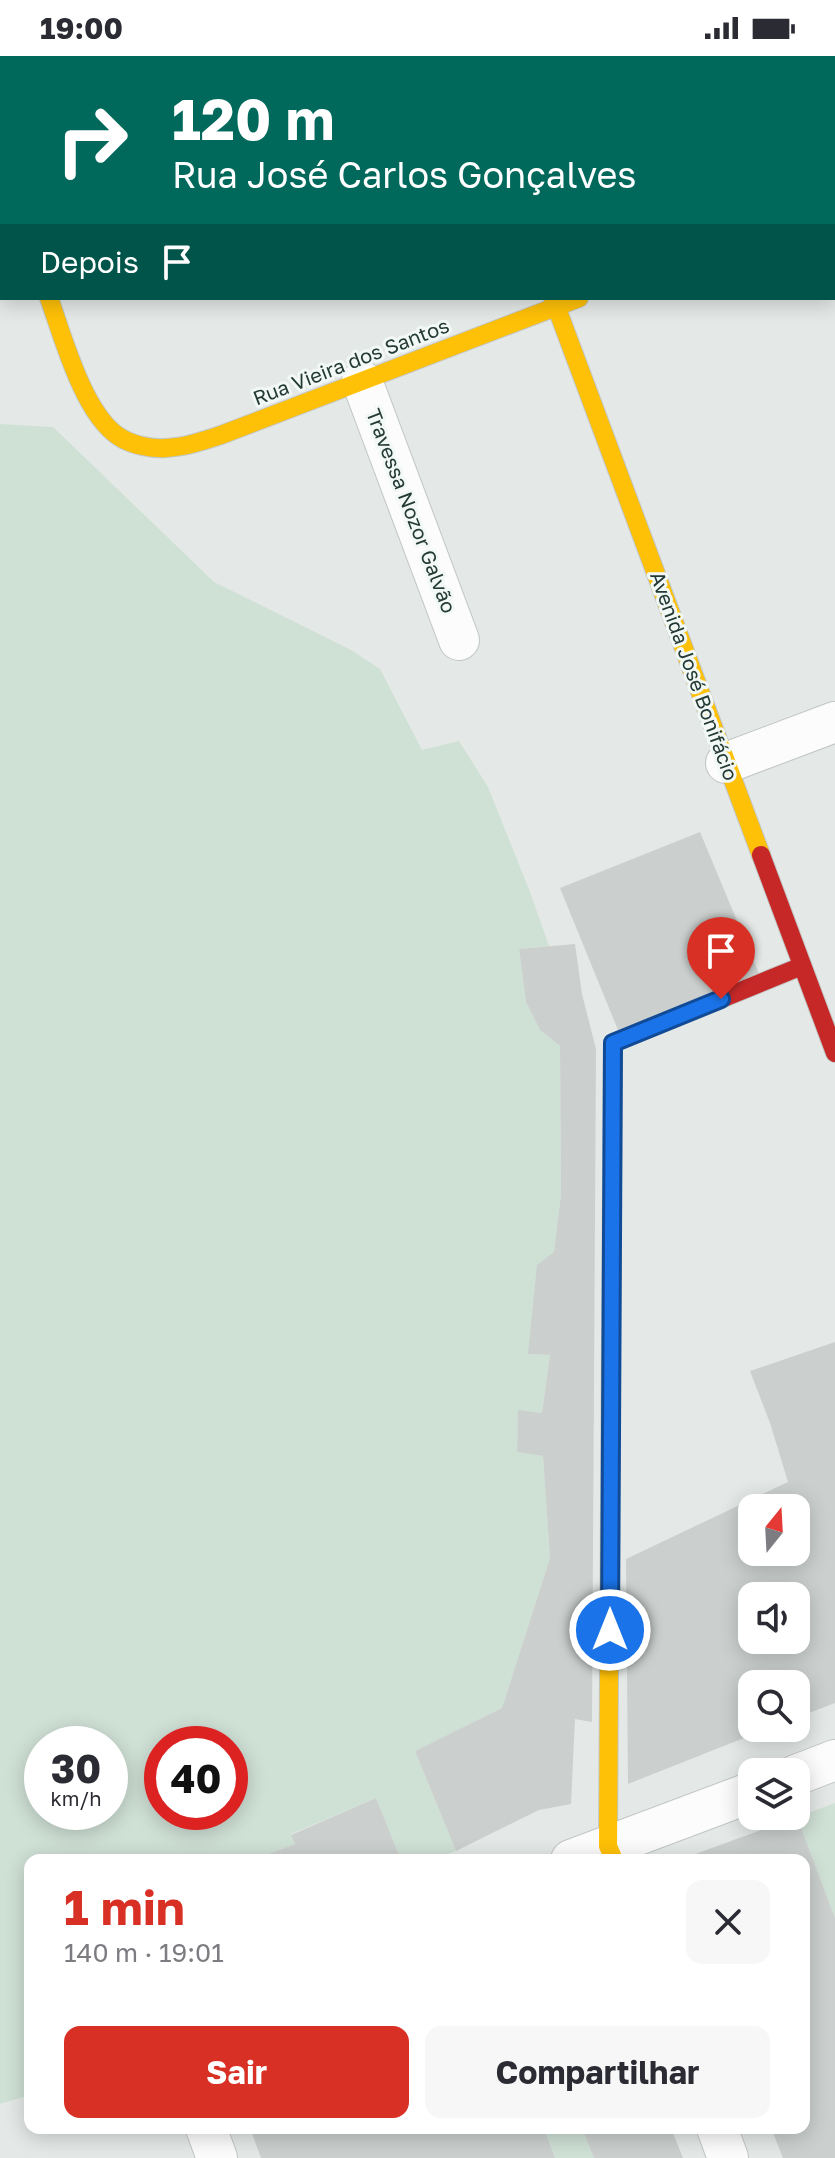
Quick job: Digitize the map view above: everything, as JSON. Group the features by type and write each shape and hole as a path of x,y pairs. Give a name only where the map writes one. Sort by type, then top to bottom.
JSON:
{"street":[{"name":"Rua Vieira dos Santos","path":"50,300 81,382 97,414 117,435 136,444 161,448 184,446 221,435 555,302"},
{"name":"Avenida José Bonifácio","path":"555,302 835,1053"},
{"name":"Travessa Nozor Galvão","path":"362,381 459,640"},
{"path":"726,763 835,722"},
{"path":"738,1798 611,1853 613,1043 802,966"},
{"path":"810,1770 835,1760"},
{"path":"208,2134 217,2158"},
{"path":"719,2134 728,2158"}],"green space":[{"path":"0,424 53,427 214,582 351,650 380,669 422,750 459,741 488,787 549,946 519,949 526,1002 540,1030 560,1046 561,1194 554,1252 529,1354 550,1355 542,1413 518,1411 517,1452 543,1456 550,1558 502,1708 415,1751 456,1851 448,1854 399,1854 376,1798 291,1834 295,1844 268,1854 24,1854 24,2097 0,2104"},
{"path":"835,1803 835,1918 802,1830 810,1830 810,1812"},
{"path":"546,2134 584,2134 594,2158 555,2158"}],"building":[{"path":"700,832 760,976 618,1030 560,888"},
{"path":"575,944 582,994 596,1049 592,1722 575,1719 571,1804 539,1810 456,1851 415,1751 502,1708 550,1558 543,1456 517,1452 518,1410 542,1413 550,1355 528,1354 537,1265 554,1252 561,1194 560,1046 540,1030 526,1002 519,949"},
{"path":"835,1342 835,1703 810,1713 810,1670 738,1670 738,1740 628,1784 626,1559 738,1506 738,1566 810,1566 810,1494 763,1494 788,1482 750,1371"},
{"path":"376,1798 399,1854 269,1854 295,1844 291,1835"},
{"path":"761,1830 802,1830 835,1918 835,2158 783,2158 773,2134 810,2134 810,1854 695,1854"},
{"path":"252,2134 546,2134 555,2158 261,2158"},
{"path":"584,2134 673,2134 683,2158 594,2158"}],"traffic: slow":[{"path":"50,300 76,373 94,410 123,439 141,446 160,448 187,445 221,435 574,300"},
{"path":"554,300 761,855"},
{"path":"611,1331 608,1846 611,1854"}],"traffic: jam":[{"path":"761,855 835,1053"},
{"path":"611,1331 613,1043 802,966"}],"route":[{"path":"610,1630 613,1043 721,999"}]}
